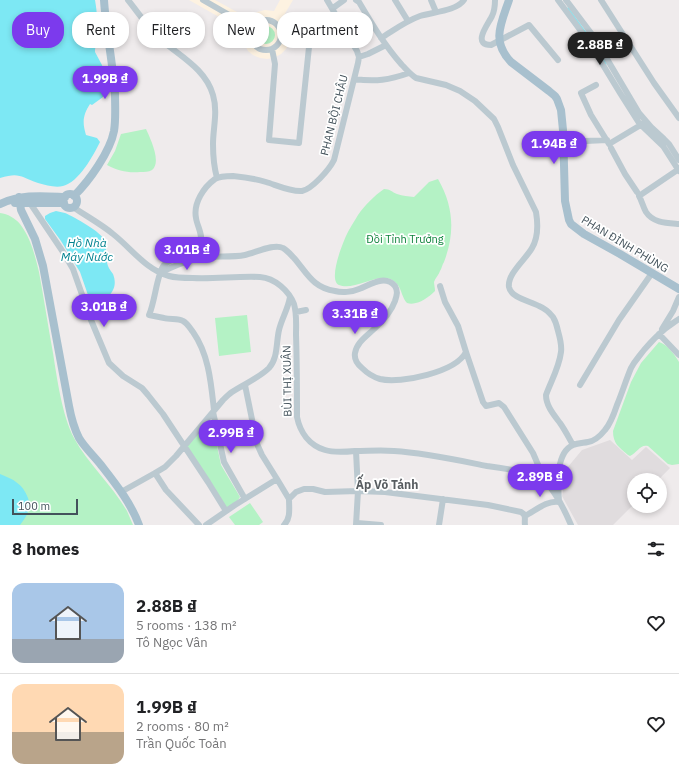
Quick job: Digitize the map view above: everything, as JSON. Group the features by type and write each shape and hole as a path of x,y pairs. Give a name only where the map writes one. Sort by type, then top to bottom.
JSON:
{"main road":[{"path":"74,196 82,188 107,150 114,132 116,110 104,0"},
{"path":"499,41 502,20 509,0"},
{"name":"PHAN ĐÌNH PHÙNG","path":"499,41 501,48 511,62 549,91 557,99 561,110 564,142 565,201 571,224 584,234 679,289"},
{"path":"68,194 74,196 76,204 73,207 66,207 64,200 68,194"},
{"path":"19,200 41,196 64,200"},
{"path":"0,204 10,199 30,203 64,200"},
{"path":"19,200 24,219 35,239 43,266 69,406 74,425 80,439 120,492 133,511 139,525"}],"street":[{"path":"128,0 156,35 203,75 209,85 216,108 213,160 217,178 207,186 196,207 196,218 201,240 199,248 190,254 169,261 163,266 149,315 165,319 181,320 189,326 201,344 211,383 213,411 224,462 245,499"},
{"path":"203,0 224,12"},
{"path":"327,0 353,43 359,57 386,45"},
{"path":"333,8 344,0"},
{"path":"395,0 408,21"},
{"path":"431,0 436,12"},
{"path":"381,38 408,21 419,16 454,8 459,6 464,0"},
{"path":"495,0 495,7 492,16 482,36 482,41 484,44 491,45 529,25 558,60"},
{"path":"558,0 597,49"},
{"path":"566,0 586,26 620,93 663,146 679,170 638,194"},
{"path":"601,0 654,83 679,118"},
{"path":"360,1 381,38 409,73 416,78 446,85 460,91 494,119 498,127 513,165 536,212 537,218 535,241 532,248 512,274 509,286 511,291 518,297 546,310 552,316 556,324 561,352 559,364 547,393 546,400 548,406 573,445"},
{"path":"258,48 264,50 272,49 277,46"},
{"path":"272,49 275,64 269,140 299,144 309,48"},
{"name":"PHAN BỘI CHÂU","path":"217,178 227,176 238,177 264,182 295,191 303,191 311,186 325,174 334,160 359,57"},
{"path":"354,79 375,81 409,73"},
{"path":"596,85 581,93 590,115 609,144 644,124"},
{"path":"644,124 669,144 679,160"},
{"path":"564,142 607,140"},
{"path":"611,148 638,194 647,213 654,219 666,224 679,224"},
{"path":"30,203 73,269 91,320 109,363 123,376 142,388 148,395 163,414 226,511"},
{"name":"BÙI THỊ XUÂN","path":"73,207 112,233 148,266 160,273 187,278 261,277 273,280 279,284 290,297 296,312 298,417 301,431 311,442 325,450 342,452 392,451 414,453 529,473 543,480 550,488 571,525"},
{"path":"160,273 176,265 202,258 234,257 278,246 288,252 309,277 325,289 337,292 358,290 381,281 391,282 394,285 397,290 397,295 391,310 382,322 360,343 355,354 357,364 367,373 381,379 409,379 429,374 455,363 464,356 466,352"},
{"path":"580,385 619,320 652,273"},
{"path":"440,286 458,326 483,402 486,406 499,403 504,406 533,453 543,480"},
{"path":"120,492 155,474 165,467 184,447 223,400 232,392 258,377 268,369 274,362 279,330 290,297"},
{"path":"659,334 673,311 679,297"},
{"path":"296,312 306,310"},
{"path":"525,516 548,503 553,501 559,502 558,479 563,455 567,449 573,445 590,442 605,430 631,368 659,334 679,319"},
{"path":"659,334 679,355"},
{"path":"245,384 257,444 262,455 289,499 288,518 284,525"},
{"path":"356,451 358,491 356,524 381,525"},
{"path":"155,474 166,490 199,525"},
{"path":"206,525 277,479"},
{"path":"289,499 296,492 304,489 313,489 325,492 385,492 488,505 521,512 524,513 525,516 525,525"},
{"path":"439,525 443,499"}],"shaded area":[{"path":"189,0 215,0 237,12 213,12 213,14"},
{"path":"280,0 293,0 286,12 277,12 277,48 286,49 274,58 267,59 260,58 248,51 246,48 269,48 269,12 257,12 265,10 274,11"},
{"path":"610,440 632,460 646,447 670,468 665,473 627,473 627,511 613,525 578,525 562,496 567,468 582,450"}],"green space":[{"path":"269,26 275,31 275,39 269,44"},
{"path":"146,129 156,156 155,166 152,170 145,172 127,172 107,165 115,151 121,134"},
{"name":"Đồi Tỉnh Trưởng","path":"438,179 450,210 451,230 448,251 434,282 435,291 422,301 411,304 405,301 399,286 391,279 377,279 346,286 339,285 336,282 335,270 339,254 349,231 358,215 367,204 384,189 399,195 414,197 429,182"},
{"path":"0,213 9,215 18,222 24,229 32,247 39,272 60,396 70,429 86,457 121,501 133,525 0,525"},
{"path":"247,315 251,352 219,356 215,318"},
{"path":"659,342 668,347 679,362 679,464 672,465 668,464 648,446 643,446 632,455 628,455 617,445 613,435 613,431 631,382 641,363"},
{"path":"207,420 212,422 221,465 240,497 228,508 225,507 187,449 187,444"},
{"path":"250,503 263,522 259,525 235,525 229,517"}],"water":[{"path":"0,0 95,0 97,12 72,12 72,48 96,48 95,52 102,65 104,73 104,94 103,97 92,105 90,104 85,115 84,122 86,135 97,138 100,142 85,168 69,184 57,187 38,183 16,175 0,178"},
{"name":"Hồ Nhà Máy Nước","path":"56,211 65,213 75,218 103,237 106,247 107,263 115,281 113,290 106,298 91,297 88,295 80,272 61,241 45,219 45,216"},
{"path":"0,474 17,483 26,493 28,498 29,504 26,517 20,525 0,525"}],"waterway":[{"path":"568,8 591,40"},
{"path":"593,43 606,64"}],"district":[{"name":"Ấp Võ Tánh","path":"387,484"}]}
